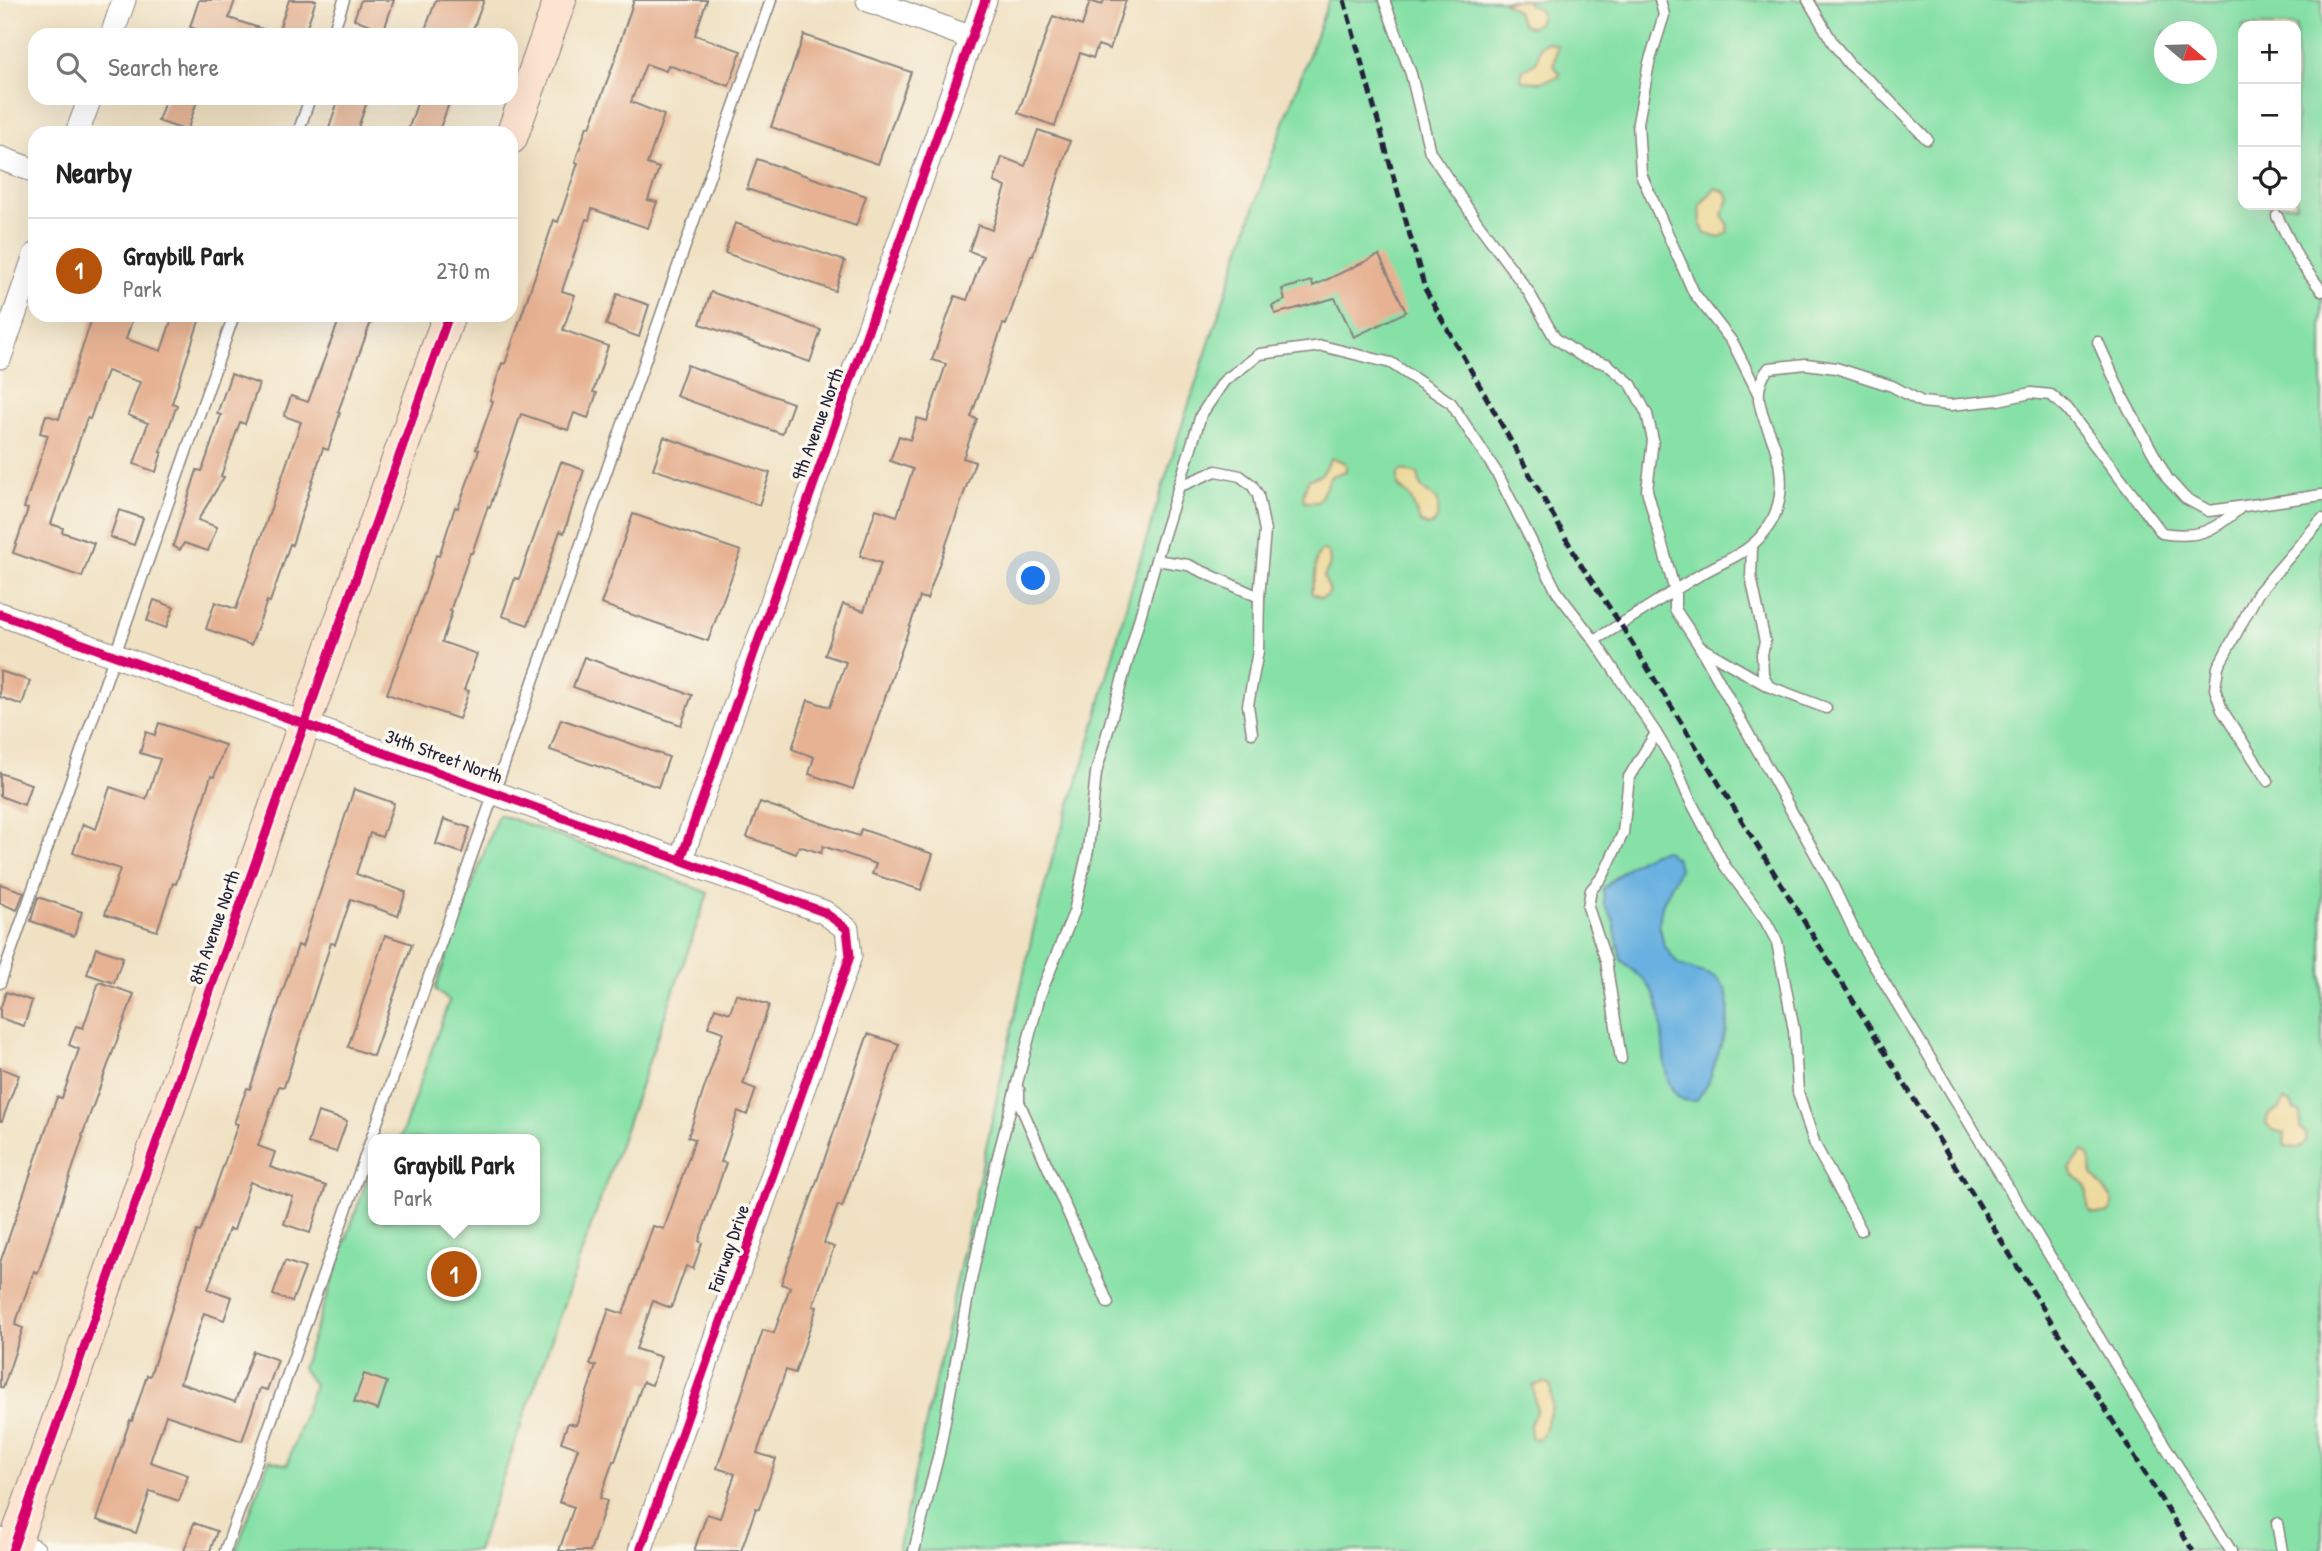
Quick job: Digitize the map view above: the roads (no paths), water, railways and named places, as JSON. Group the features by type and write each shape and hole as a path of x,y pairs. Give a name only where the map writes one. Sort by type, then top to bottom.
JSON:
{"street":[{"path":"114,28 124,0"},
{"path":"515,126 560,0"},
{"path":"868,0 972,38"},
{"name":"9th Avenue North","path":"681,859 985,0"},
{"path":"80,126 87,105"},
{"path":"0,158 28,168"},
{"path":"0,357 28,275"},
{"name":"8th Avenue North","path":"15,1546 447,322"},
{"name":"34th Street North","path":"0,614 824,912 847,929 850,956"},
{"name":"Fairway Drive","path":"640,1551 850,956"}],"lane":[{"path":"334,28 344,0"},
{"path":"373,1134 771,0"},
{"path":"1384,0 1411,74 1430,152 1528,291 1555,338 1581,356 1607,364 1631,384 1647,414 1653,440 1647,490 1675,592 1675,609 1700,647 1832,884 1858,939 2231,1551"},
{"path":"1594,640 1699,575 1752,548 1770,524 1780,498 1780,473 1775,447 1762,416 1758,393 1733,343 1694,293 1641,174 1638,123 1649,63 1664,15 1660,0"},
{"path":"1808,0 1833,43 1849,64 1874,85 1927,139"},
{"path":"300,126 308,105"},
{"path":"2277,216 2300,262 2322,292"},
{"path":"0,983 232,322"},
{"path":"2098,342 2124,400 2167,478 2185,498 2209,511 2322,495"},
{"path":"914,1551 939,1453 996,1164 1040,995 1074,912 1088,850 1096,773 1156,560 1201,415 1224,381 1260,354 1322,346 1391,363 1451,403 1497,474 1557,592 1594,640 1656,733 1675,765 1688,796 1725,866 1765,920 1777,942 1794,1030 1798,1092 1815,1145 1861,1230"},
{"path":"1758,393 1763,376 1769,368 1805,364 1836,368 1881,383 1922,402 1951,405 2031,393 2051,395 2067,409 2162,533 2197,535 2220,525 2241,507"},
{"path":"1178,488 1216,471 1240,476 1252,485 1258,495 1265,531 1259,597 1258,650 1248,705 1252,733"},
{"path":"2268,781 2222,710 2216,689 2218,667 2258,593 2322,519"},
{"path":"1752,548 1751,577 1765,642 1762,654 1763,674 1768,686"},
{"path":"1156,560 1188,565 1259,597"},
{"path":"1700,647 1768,686 1826,708"},
{"path":"1621,1059 1606,961 1588,907 1591,890 1603,876 1623,833 1629,777 1656,733"},
{"path":"1019,1079 1019,1102 1108,1303"},
{"path":"225,1551 368,1148"},
{"path":"2277,1523 2281,1551"}],"water":[{"path":"1665,850 1677,860 1679,869 1662,905 1659,923 1664,945 1679,965 1716,977 1726,989 1729,1007 1726,1030 1708,1084 1696,1101 1680,1098 1670,1086 1664,1062 1658,1006 1648,985 1621,960 1613,919 1604,904 1603,889 1640,859"}],"railway":[{"path":"1344,0 1425,289 1581,565 1621,625 2193,1551"}],"place":[{"name":"Graybill Park","path":"454,1274"}]}
